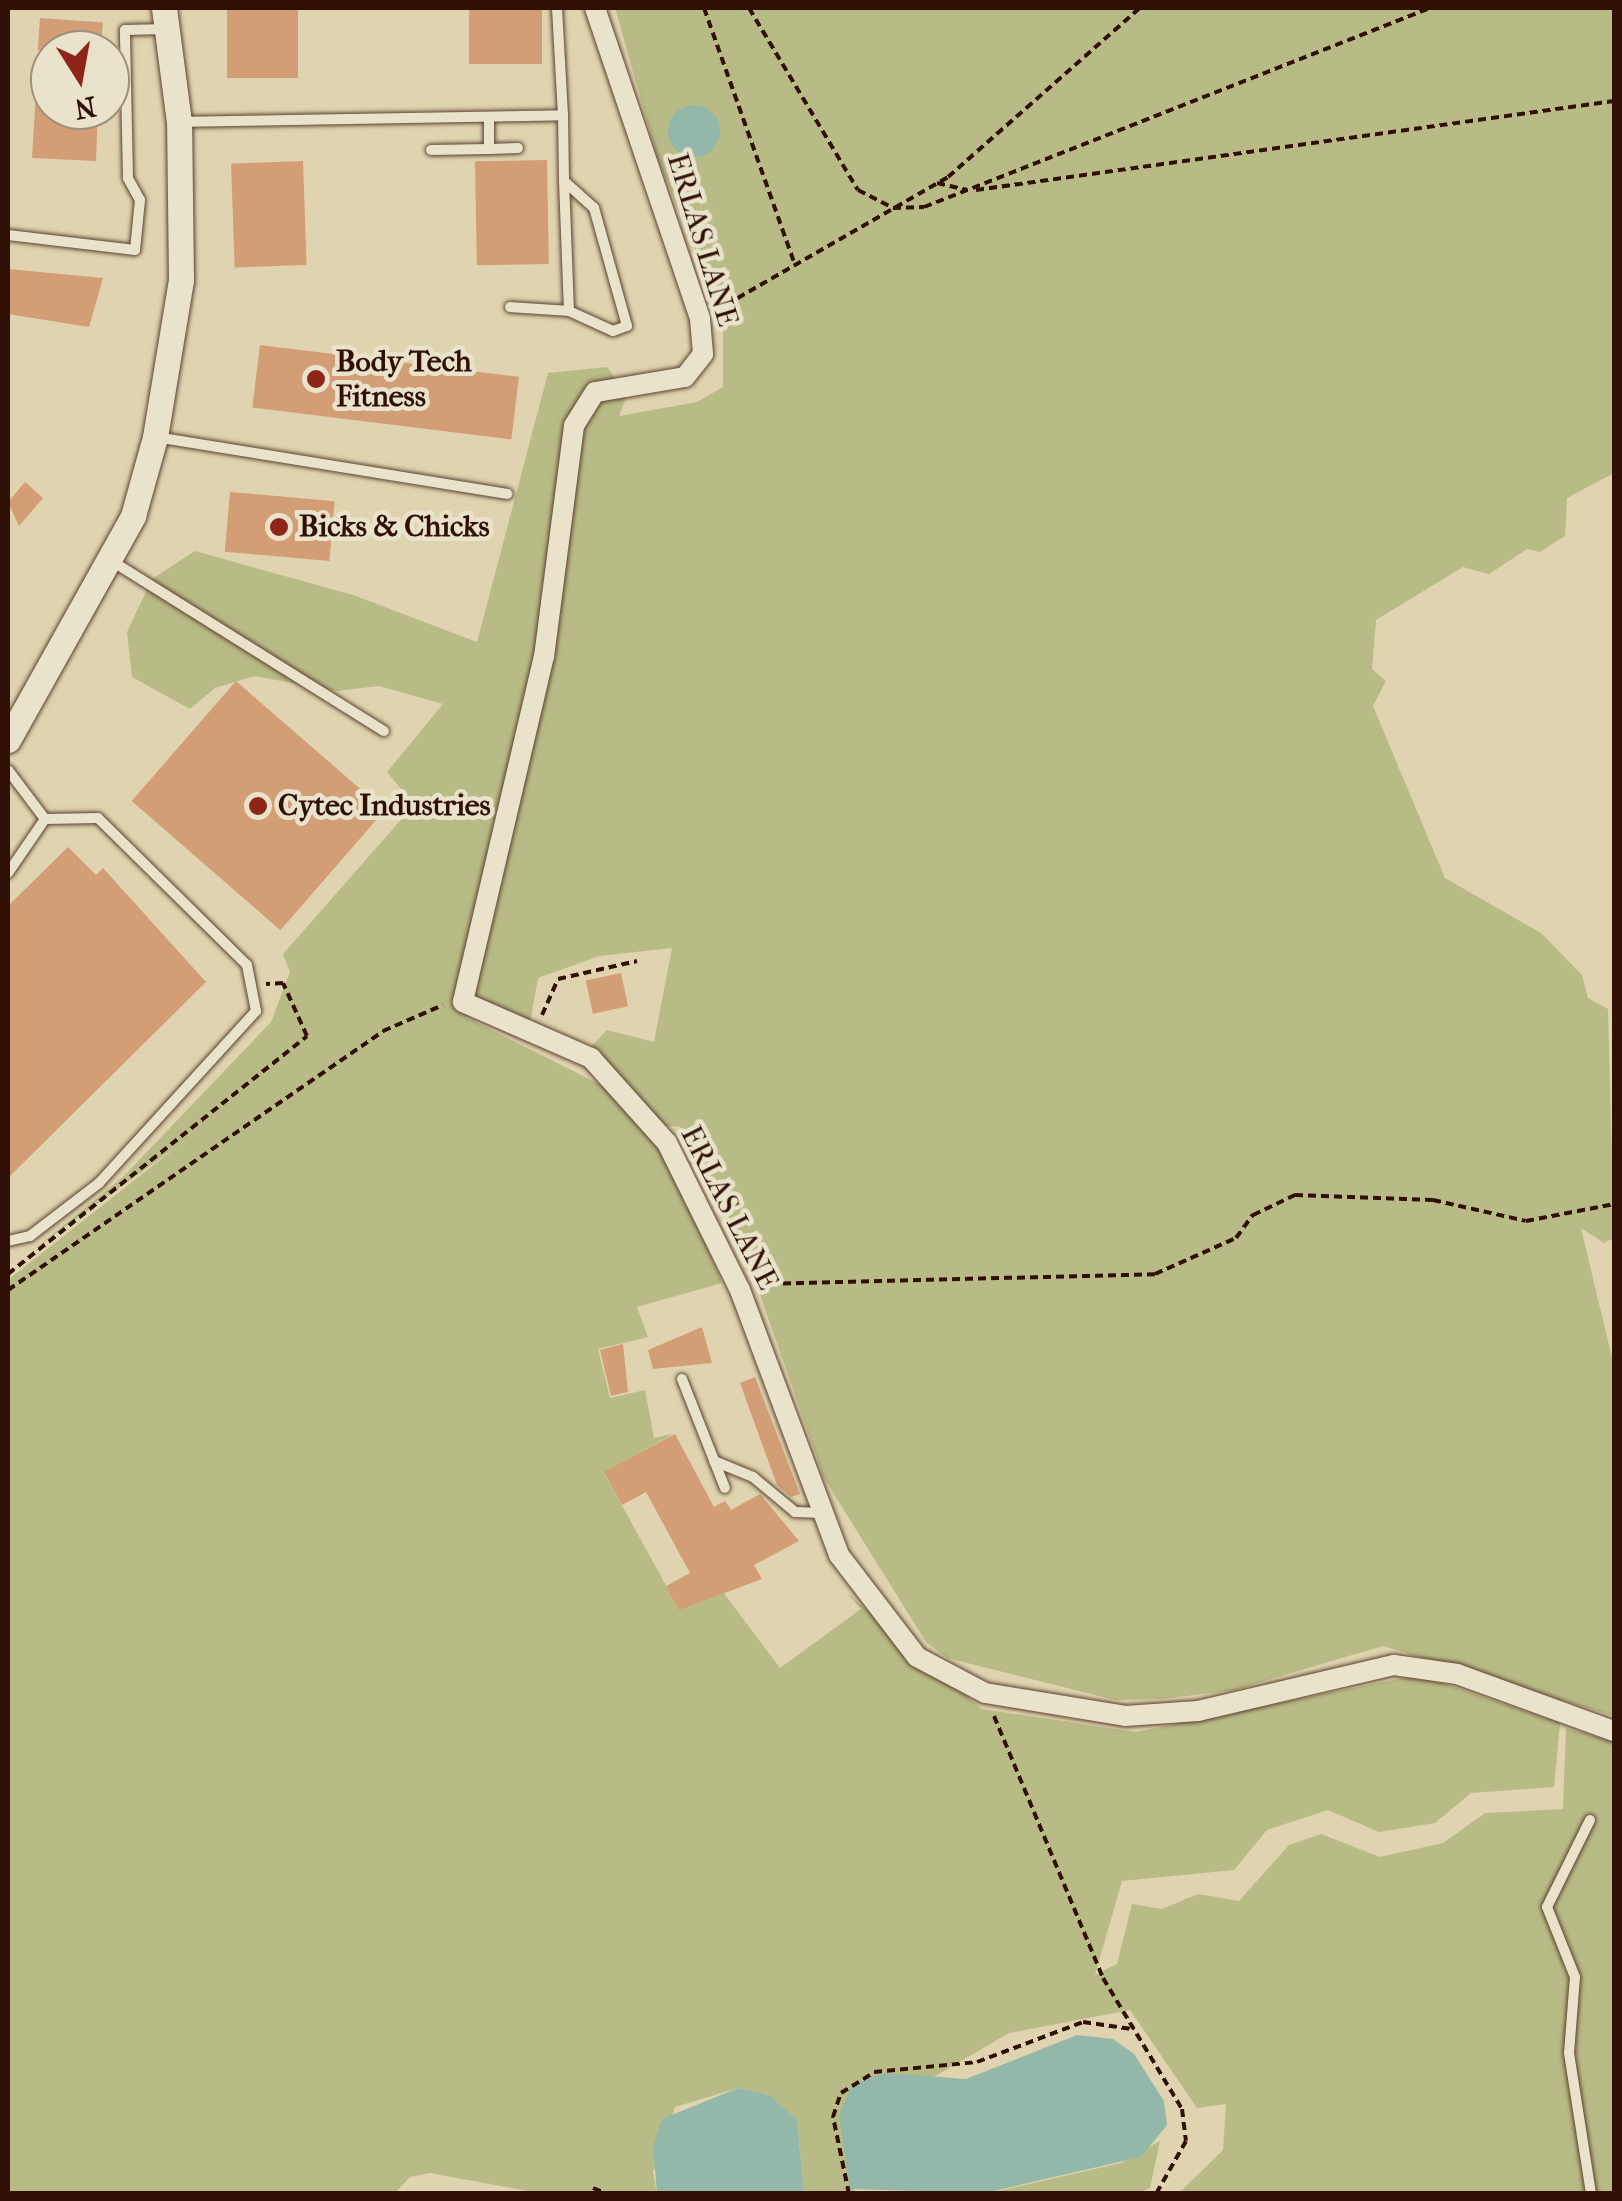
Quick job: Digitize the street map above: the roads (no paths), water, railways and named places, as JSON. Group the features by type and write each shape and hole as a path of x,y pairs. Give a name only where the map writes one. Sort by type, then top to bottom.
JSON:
{"street":[{"name":"ERLAS LANE","path":"596,8 700,319 699,366 667,383 595,392 574,426 544,656 463,1002 526,1033 592,1058 667,1143 740,1290 839,1554 917,1657 985,1693 1124,1716 1198,1712 1394,1666 1456,1674 1614,1732"},
{"path":"8,740 110,559 155,437 181,280 179,122 166,18"}],"lane":[{"path":"556,8 569,311"},
{"path":"8,234 135,250 125,30 166,18"},
{"path":"179,122 562,116"},
{"path":"489,118 489,149"},
{"path":"431,150 518,148"},
{"path":"510,307 569,311 613,331 630,316 594,208 564,181"},
{"path":"155,437 507,494"},
{"path":"110,559 384,730"},
{"path":"8,770 45,819"},
{"path":"8,1241 30,1236 100,1183 252,1024 256,984 98,818 45,819"},
{"path":"8,873 45,819"},
{"path":"682,1379 725,1488"},
{"path":"714,1461 753,1476 795,1512 822,1513"},
{"path":"1590,1820 1547,1907 1575,1977 1568,2053 1591,2194"}],"place":[{"name":"Body Tech Fitness","path":"316,379"},
{"name":"Bicks & Chicks","path":"279,527"},
{"name":"Cytec Industries","path":"258,806"}]}
